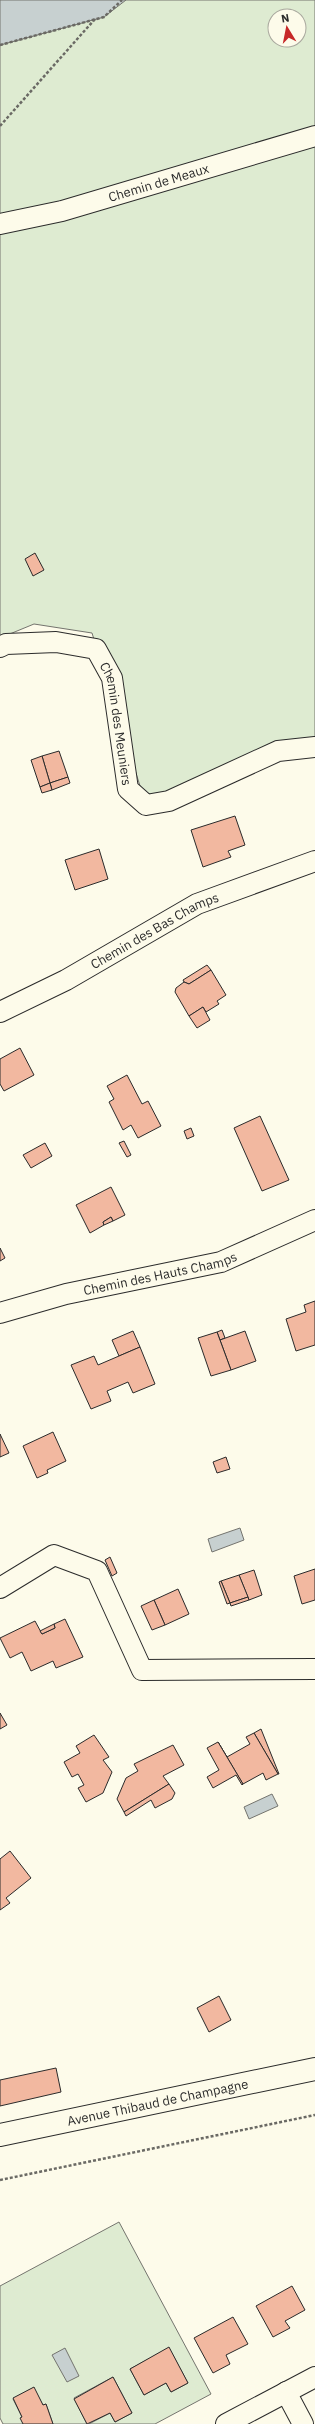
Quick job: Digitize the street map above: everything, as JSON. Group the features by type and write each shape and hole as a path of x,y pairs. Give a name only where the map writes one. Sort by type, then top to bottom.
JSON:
{"main road":[{"name":"Avenue Thibaud de Champagne","path":"0,2135 315,2069"}],"street":[{"name":"Chemin de Meaux","path":"0,224 62,211 315,136"},
{"name":"Chemin des Meuniers","path":"0,647 6,644 56,642 96,649 112,678 128,788 146,806 168,802 278,751 315,746"},
{"name":"Chemin des Bas Champs","path":"0,1012 66,980 197,904 315,861"},
{"name":"Chemin des Hauts Champs","path":"0,1313 66,1294 221,1262 315,1220"},
{"path":"0,1588 54,1555 97,1570 142,1670 315,1669"},
{"path":"226,2424 315,2377"},
{"path":"286,2392 303,2424"}],"path":[{"path":"0,46 104,17 122,0"},
{"path":"0,126 95,19"},
{"path":"0,2180 315,2115"}],"green space":[{"path":"122,0 315,0 315,747 146,805 92,633 34,624 0,638 0,45 103,17"},
{"path":"119,2222 211,2394 155,2424 89,2424 110,2413 115,2422 132,2413 113,2377 74,2398 87,2424 53,2424 46,2404 43,2405 33,2388 13,2399 22,2417 23,2424 3,2424 0,2418 0,2286","holes":["169,2348 188,2383 171,2392 166,2383 144,2395 130,2369"]}],"shaded area":[{"path":"0,0 126,0 104,17 0,45"},
{"path":"240,1528 244,1540 212,1552 208,1539"},
{"path":"272,1794 278,1806 249,1819 244,1807"},
{"path":"65,2348 79,2376 67,2382 52,2355"}],"building":[{"path":"35,553 44,570 33,576 25,559"},
{"path":"59,751 68,777 50,783 42,756"},
{"path":"42,756 50,783 40,787 31,760"},
{"path":"68,777 70,783 52,790 50,783"},
{"path":"50,783 52,790 42,793 40,787"},
{"path":"235,816 245,845 228,851 231,857 203,867 191,830"},
{"path":"99,849 108,879 75,890 65,860"},
{"path":"207,965 211,970 189,984 184,982 183,980"},
{"path":"211,970 226,995 217,1001 219,1004 206,1012 203,1007 189,1016 175,992 176,988 184,982 189,984"},
{"path":"203,1007 210,1020 197,1028 189,1016"},
{"path":"20,1048 34,1075 4,1091 0,1084 0,1059"},
{"path":"127,1075 142,1104 148,1101 161,1126 138,1138 131,1125 123,1130 109,1102 114,1099 107,1086"},
{"path":"260,1116 289,1180 262,1191 234,1128"},
{"path":"191,1128 194,1136 187,1139 184,1131"},
{"path":"124,1141 131,1155 127,1157 119,1143"},
{"path":"45,1143 52,1156 31,1168 23,1155"},
{"path":"111,1187 125,1215 113,1221 111,1217 103,1222 104,1225 90,1233 76,1205"},
{"path":"111,1217 113,1221 104,1225 103,1222"},
{"path":"0,1248 5,1258 0,1261"},
{"path":"315,1301 315,1345 296,1351 286,1319 306,1312 304,1305"},
{"path":"222,1330 225,1338 220,1340 217,1332"},
{"path":"133,1331 140,1347 119,1356 112,1340"},
{"path":"245,1331 256,1361 231,1370 220,1340"},
{"path":"217,1332 231,1370 211,1376 198,1338"},
{"path":"140,1347 155,1384 133,1393 128,1382 107,1391 111,1401 91,1409 71,1365 94,1356 98,1365"},
{"path":"53,1432 66,1461 47,1470 48,1473 37,1478 23,1446"},
{"path":"0,1434 9,1453 0,1457"},
{"path":"226,1457 230,1469 217,1473 213,1462"},
{"path":"110,1557 117,1573 112,1576 105,1560"},
{"path":"315,1569 315,1600 302,1604 294,1576"},
{"path":"254,1570 262,1595 249,1600 239,1575"},
{"path":"239,1575 248,1597 230,1603 221,1581"},
{"path":"221,1581 230,1603 227,1604 219,1582"},
{"path":"178,1589 189,1614 165,1625 154,1600"},
{"path":"248,1597 249,1600 231,1606 230,1603"},
{"path":"154,1600 165,1625 152,1630 141,1606"},
{"path":"65,1619 83,1657 56,1668 53,1661 31,1671 22,1652 10,1658 0,1638 35,1621 42,1634 55,1628 54,1624"},
{"path":"54,1624 55,1628 42,1634 40,1631"},
{"path":"0,1713 7,1725 0,1729"},
{"path":"261,1729 279,1774 254,1733"},
{"path":"254,1733 278,1774 266,1780 263,1773 243,1784 218,1742 227,1757 250,1744 246,1737"},
{"path":"94,1735 109,1757 103,1760 112,1772 103,1793 86,1802 78,1788 84,1785 78,1774 72,1777 64,1762 80,1753 76,1746"},
{"path":"218,1742 243,1784 242,1785 236,1775 213,1788 207,1777 219,1770 207,1748"},
{"path":"173,1745 184,1765 163,1776 169,1784 124,1812 117,1799 126,1778 138,1771 134,1764"},
{"path":"169,1784 175,1793 172,1799 155,1808 151,1800 126,1816 124,1812"},
{"path":"10,1851 31,1878 6,1898 10,1903 0,1910 0,1859"},
{"path":"219,1996 231,2020 209,2032 197,2008"},
{"path":"56,2068 61,2092 0,2106 0,2080"},
{"path":"292,2286 305,2310 285,2321 290,2328 273,2337 256,2306"},
{"path":"233,2317 248,2344 226,2355 230,2364 213,2373 194,2338"},
{"path":"169,2347 188,2383 171,2392 166,2383 144,2395 130,2369"},
{"path":"113,2377 132,2413 115,2422 110,2413 87,2424 74,2399"},
{"path":"34,2387 43,2405 46,2404 53,2424 23,2424 20,2418 22,2417 13,2398"}]}
